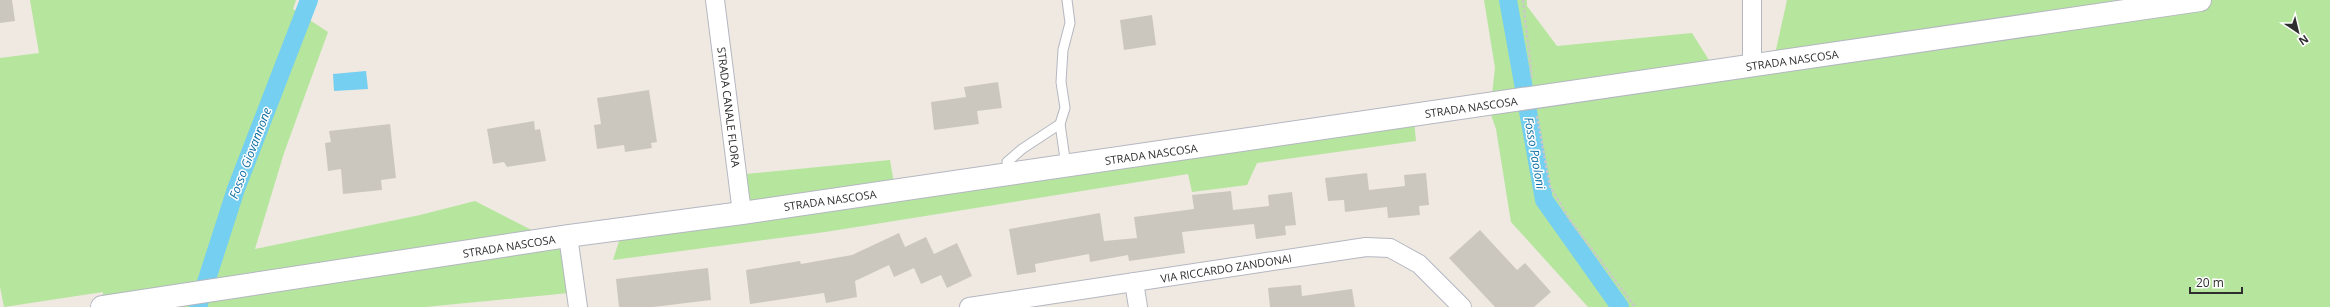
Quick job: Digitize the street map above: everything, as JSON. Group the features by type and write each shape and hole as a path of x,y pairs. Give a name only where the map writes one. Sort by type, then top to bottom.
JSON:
{"street":[{"name":"STRADA CANALE FLORA","path":"715,0 742,213"},
{"path":"1752,0 1752,66"},
{"name":"STRADA NASCOSA","path":"102,307 568,236 742,213 2200,0"},
{"path":"568,236 578,307"},
{"name":"VIA RICCARDO ZANDONAI","path":"969,307 1366,247 1390,248 1420,264 1462,307"},
{"path":"1134,282 1138,307"}],"lane":[{"path":"1066,166 1060,124 1065,108 1061,82 1063,50 1070,23 1067,0"},
{"path":"1009,174 1007,162 1022,149 1060,124"}],"path":[{"path":"1522,0 1535,98 1550,186 1570,220 1635,307"}],"green space":[{"path":"30,0 296,0 293,9 328,32 284,153 255,249 420,215 475,201 561,245 569,293 425,307 101,307 103,292 4,307 0,287 0,58 39,53"},
{"path":"1484,0 1527,0 1527,6 1557,46 1692,33 1722,81 1771,72 1787,0 2330,0 2330,307 1588,307 1511,222 1496,129 1490,112 1495,68"},
{"path":"1414,120 1416,141 1257,163 1247,185 1192,192 1188,174 825,232 613,260 620,238 731,222 746,174 890,160 896,195"}],"water":[{"path":"366,71 368,89 334,91 333,74"}],"building":[{"path":"0,0 12,0 15,21 0,23"},
{"path":"1152,15 1156,45 1124,50 1120,20"},
{"path":"998,82 1002,108 977,111 979,124 934,130 931,102 966,97 964,87"},
{"path":"649,90 657,142 651,143 652,148 625,152 624,145 597,149 594,125 601,124 597,98"},
{"path":"534,121 535,130 540,129 546,161 507,167 504,162 493,164 487,129"},
{"path":"390,124 396,178 381,180 382,190 343,194 341,169 328,171 325,143 331,142 329,131"},
{"path":"1367,173 1369,190 1405,186 1404,175 1426,173 1429,205 1419,206 1420,215 1388,218 1387,207 1345,212 1344,200 1328,201 1325,178"},
{"path":"1231,191 1233,210 1269,206 1268,195 1292,192 1296,225 1285,226 1286,235 1256,239 1254,224 1182,232 1185,253 1129,261 1128,255 1090,262 1089,254 1035,264 1036,272 1017,275 1009,229 1100,213 1104,241 1137,238 1134,217 1194,209 1192,195"},
{"path":"1480,230 1517,270 1525,263 1551,292 1534,307 1495,307 1449,258"},
{"path":"899,233 905,247 926,237 934,254 957,243 972,276 947,288 941,275 921,284 914,268 894,277 889,265 855,281 857,297 826,303 824,293 750,304 746,270 800,261 801,264 852,255"},
{"path":"708,268 711,300 653,307 619,307 616,279"},
{"path":"1301,285 1302,296 1352,289 1355,307 1270,307 1268,288"}],"waterway":[{"name":"Fosso Giovannone","path":"198,307 236,189 309,0"},
{"name":"Fosso Paoloni","path":"1508,0 1544,200 1620,307"}]}
